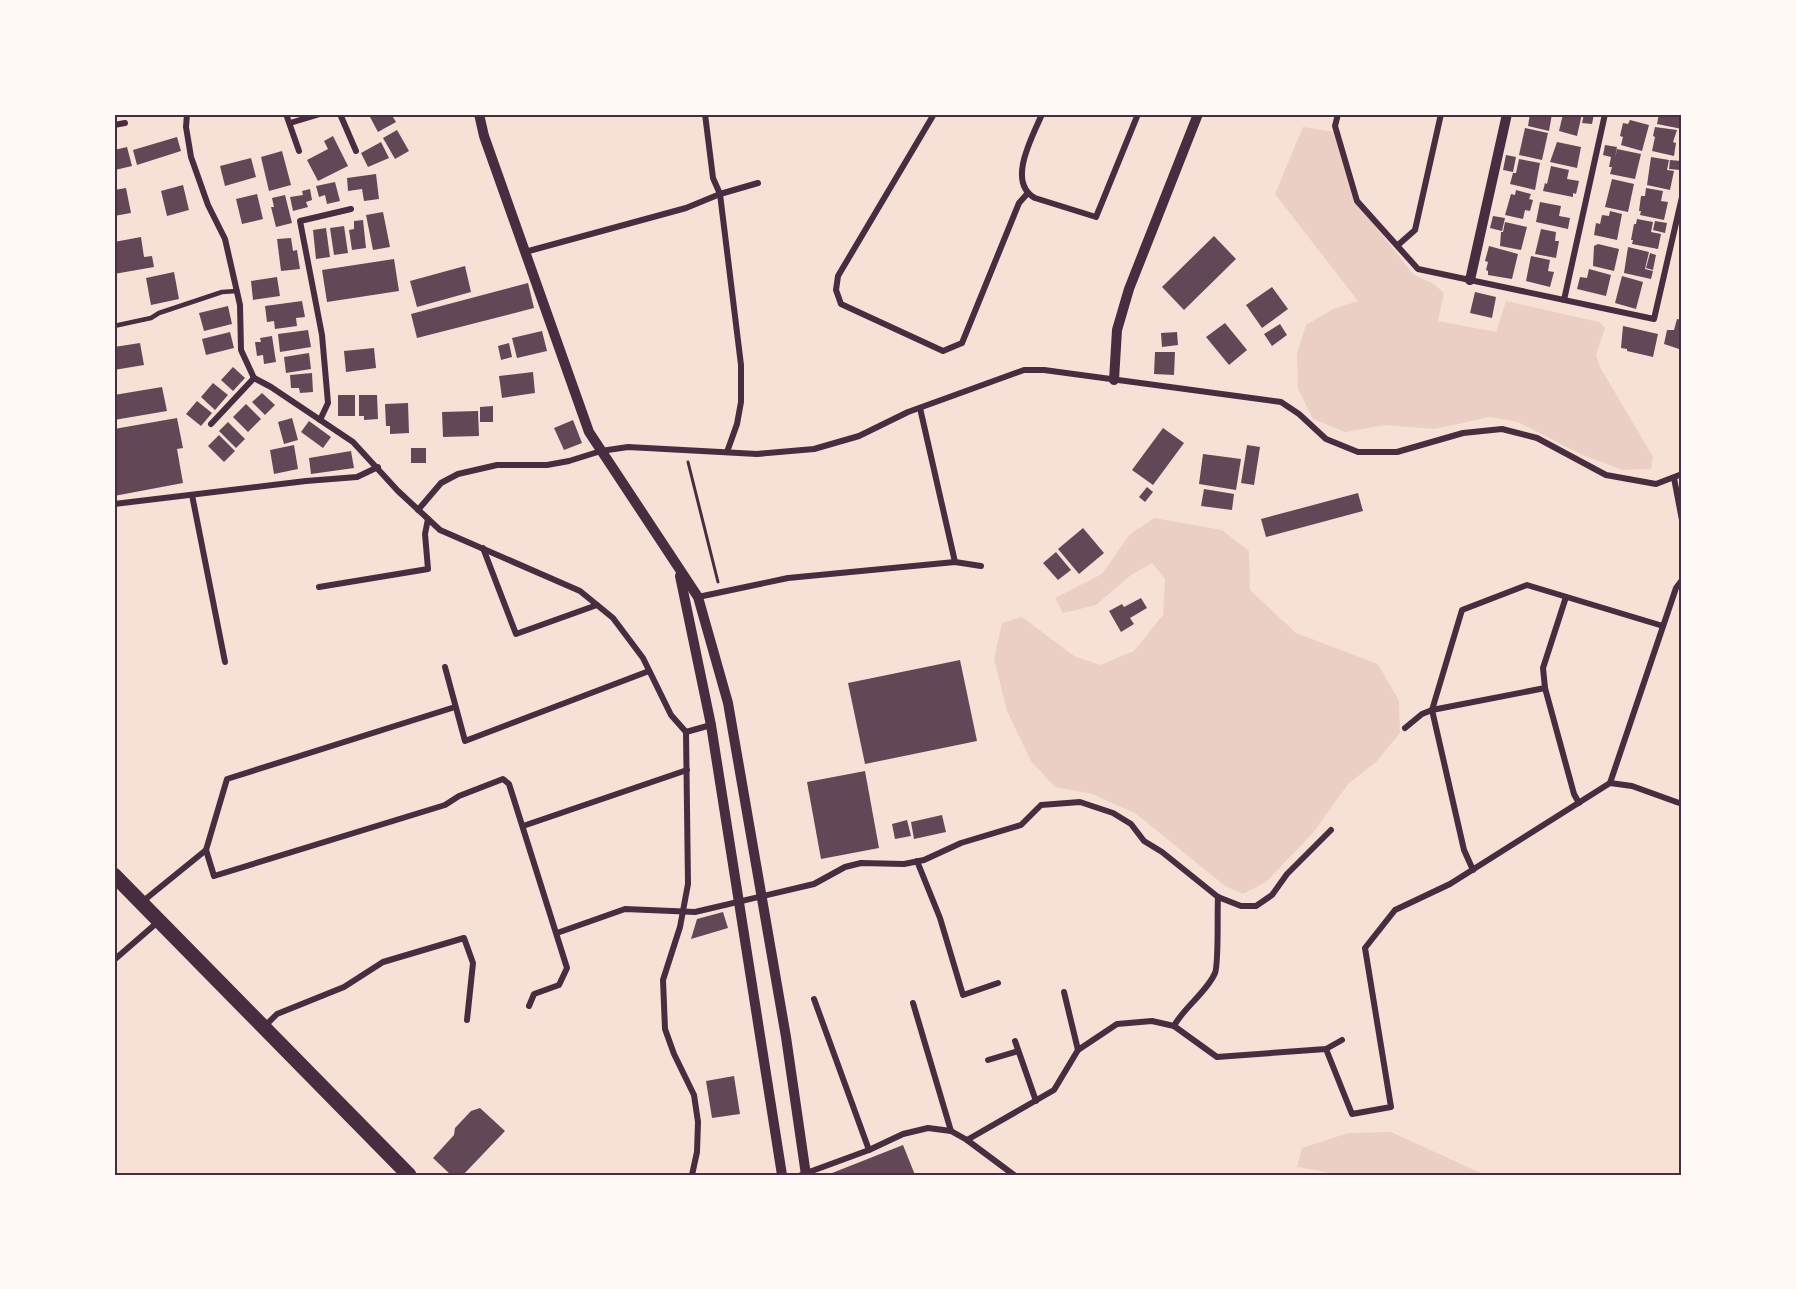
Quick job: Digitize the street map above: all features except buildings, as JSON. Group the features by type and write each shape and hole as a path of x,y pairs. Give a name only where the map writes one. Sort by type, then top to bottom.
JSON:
{"main road":[{"path":"114,875 408,1175"}],"street":[{"path":"187,114 186,127 191,157 208,205 225,239 240,305 241,350 254,378 272,387 353,442 440,530 580,591 613,618 643,658 670,715 687,732 688,884 680,927 663,980 666,1029 674,1054 694,1095 697,1113 697,1152 692,1175"},
{"path":"286,114 299,151"},
{"path":"290,123 321,114"},
{"path":"340,114 356,151"},
{"path":"479,114 484,136 589,432 698,597 728,703 762,897 804,1175 903,1134 928,1128 951,1131 1014,1175"},
{"path":"705,114 713,178 720,194 741,365 741,402 737,424 727,452"},
{"path":"934,114 838,276 836,290 841,304 943,351 962,343 1019,203 1027,194"},
{"path":"1042,114 1024,158 1021,179 1027,194 1096,216 1138,114"},
{"path":"1114,380 1117,330 1129,289 1198,114"},
{"path":"1338,114 1335,126 1357,201 1418,268 1654,319 1682,197"},
{"path":"1398,245 1415,230 1441,114"},
{"path":"1470,280 1507,114"},
{"path":"1564,300 1605,114"},
{"path":"114,126 125,123"},
{"path":"525,252 686,208 720,194 758,183"},
{"path":"320,420 328,403 322,334 300,221 351,209"},
{"path":"418,510 441,483 458,474 497,465 547,465 601,451 628,447 757,454 814,449 859,436 920,408 1024,370 1044,370 1281,402 1299,414 1326,439 1358,452 1397,452 1463,433 1502,429 1537,438 1606,475 1656,484 1682,474"},
{"path":"211,424 254,378"},
{"path":"920,408 954,562"},
{"path":"114,504 357,477 378,468"},
{"path":"1674,478 1682,520"},
{"path":"192,495 225,662"},
{"path":"319,587 428,569 426,534 428,519"},
{"path":"483,548 516,634 597,605"},
{"path":"698,597 788,578 954,562 981,566"},
{"path":"679,570 711,725 782,1175"},
{"path":"1610,783 1676,588 1682,580"},
{"path":"1473,870 1464,850 1432,710 1462,610 1527,585 1663,626"},
{"path":"1566,597 1543,668 1545,688 1574,794 1579,802"},
{"path":"445,667 465,741 649,671"},
{"path":"1405,728 1422,714 1432,710 1545,688"},
{"path":"455,707 227,779 206,850 214,876 445,805 459,796 503,779 509,784 567,968 559,985 534,994 529,1006"},
{"path":"687,732 711,725"},
{"path":"523,826 687,770"},
{"path":"1326,1049 1352,1114 1391,1107 1365,948 1395,910 1450,884 1610,783 1632,786 1682,804"},
{"path":"557,933 626,909 695,912 814,884 844,867 861,862 904,864 916,861 961,843 1021,825 1041,805 1080,802 1113,813 1131,824 1144,841 1162,852 1218,897 1241,906 1256,906 1272,895 1287,874 1331,830"},
{"path":"141,903 206,850"},
{"path":"916,861 940,918 963,995 998,983"},
{"path":"1174,1026 1181,1013 1198,996 1215,973 1218,897"},
{"path":"114,960 159,921"},
{"path":"263,1027 277,1014 344,987 383,962 464,938 473,963 467,1020"},
{"path":"1064,992 1078,1050"},
{"path":"814,999 869,1150"},
{"path":"913,1003 951,1131"},
{"path":"967,1140 1054,1090 1078,1050 1117,1024 1152,1021 1174,1026 1217,1057 1326,1049 1342,1040"},
{"path":"1014,1041 1036,1101"},
{"path":"988,1060 1018,1051"}],"lane":[{"path":"114,326 151,318 159,313 222,292 237,291"}],"path":[{"path":"688,462 720,593"}],"shaded area":[{"path":"1303,127 1335,132 1355,201 1414,275 1434,284 1444,293 1438,321 1496,332 1506,301 1599,322 1605,328 1596,355 1600,367 1653,457 1651,469 1623,470 1582,455 1518,422 1490,417 1434,429 1385,425 1345,432 1313,419 1298,389 1297,353 1306,325 1333,309 1358,301 1275,194"},
{"path":"1154,518 1222,530 1249,551 1250,590 1296,633 1378,664 1399,701 1400,733 1376,762 1348,784 1313,833 1266,882 1243,894 1225,886 1135,813 1092,794 1055,787 1031,761 1007,711 994,659 1002,623 1022,617 1074,656 1100,665 1134,651 1163,615 1165,579 1152,563 1131,575 1096,605 1063,613 1055,598 1102,574 1129,535"},
{"path":"1391,1132 1485,1175 1330,1175 1326,1172 1297,1167 1302,1148 1348,1133"}]}
